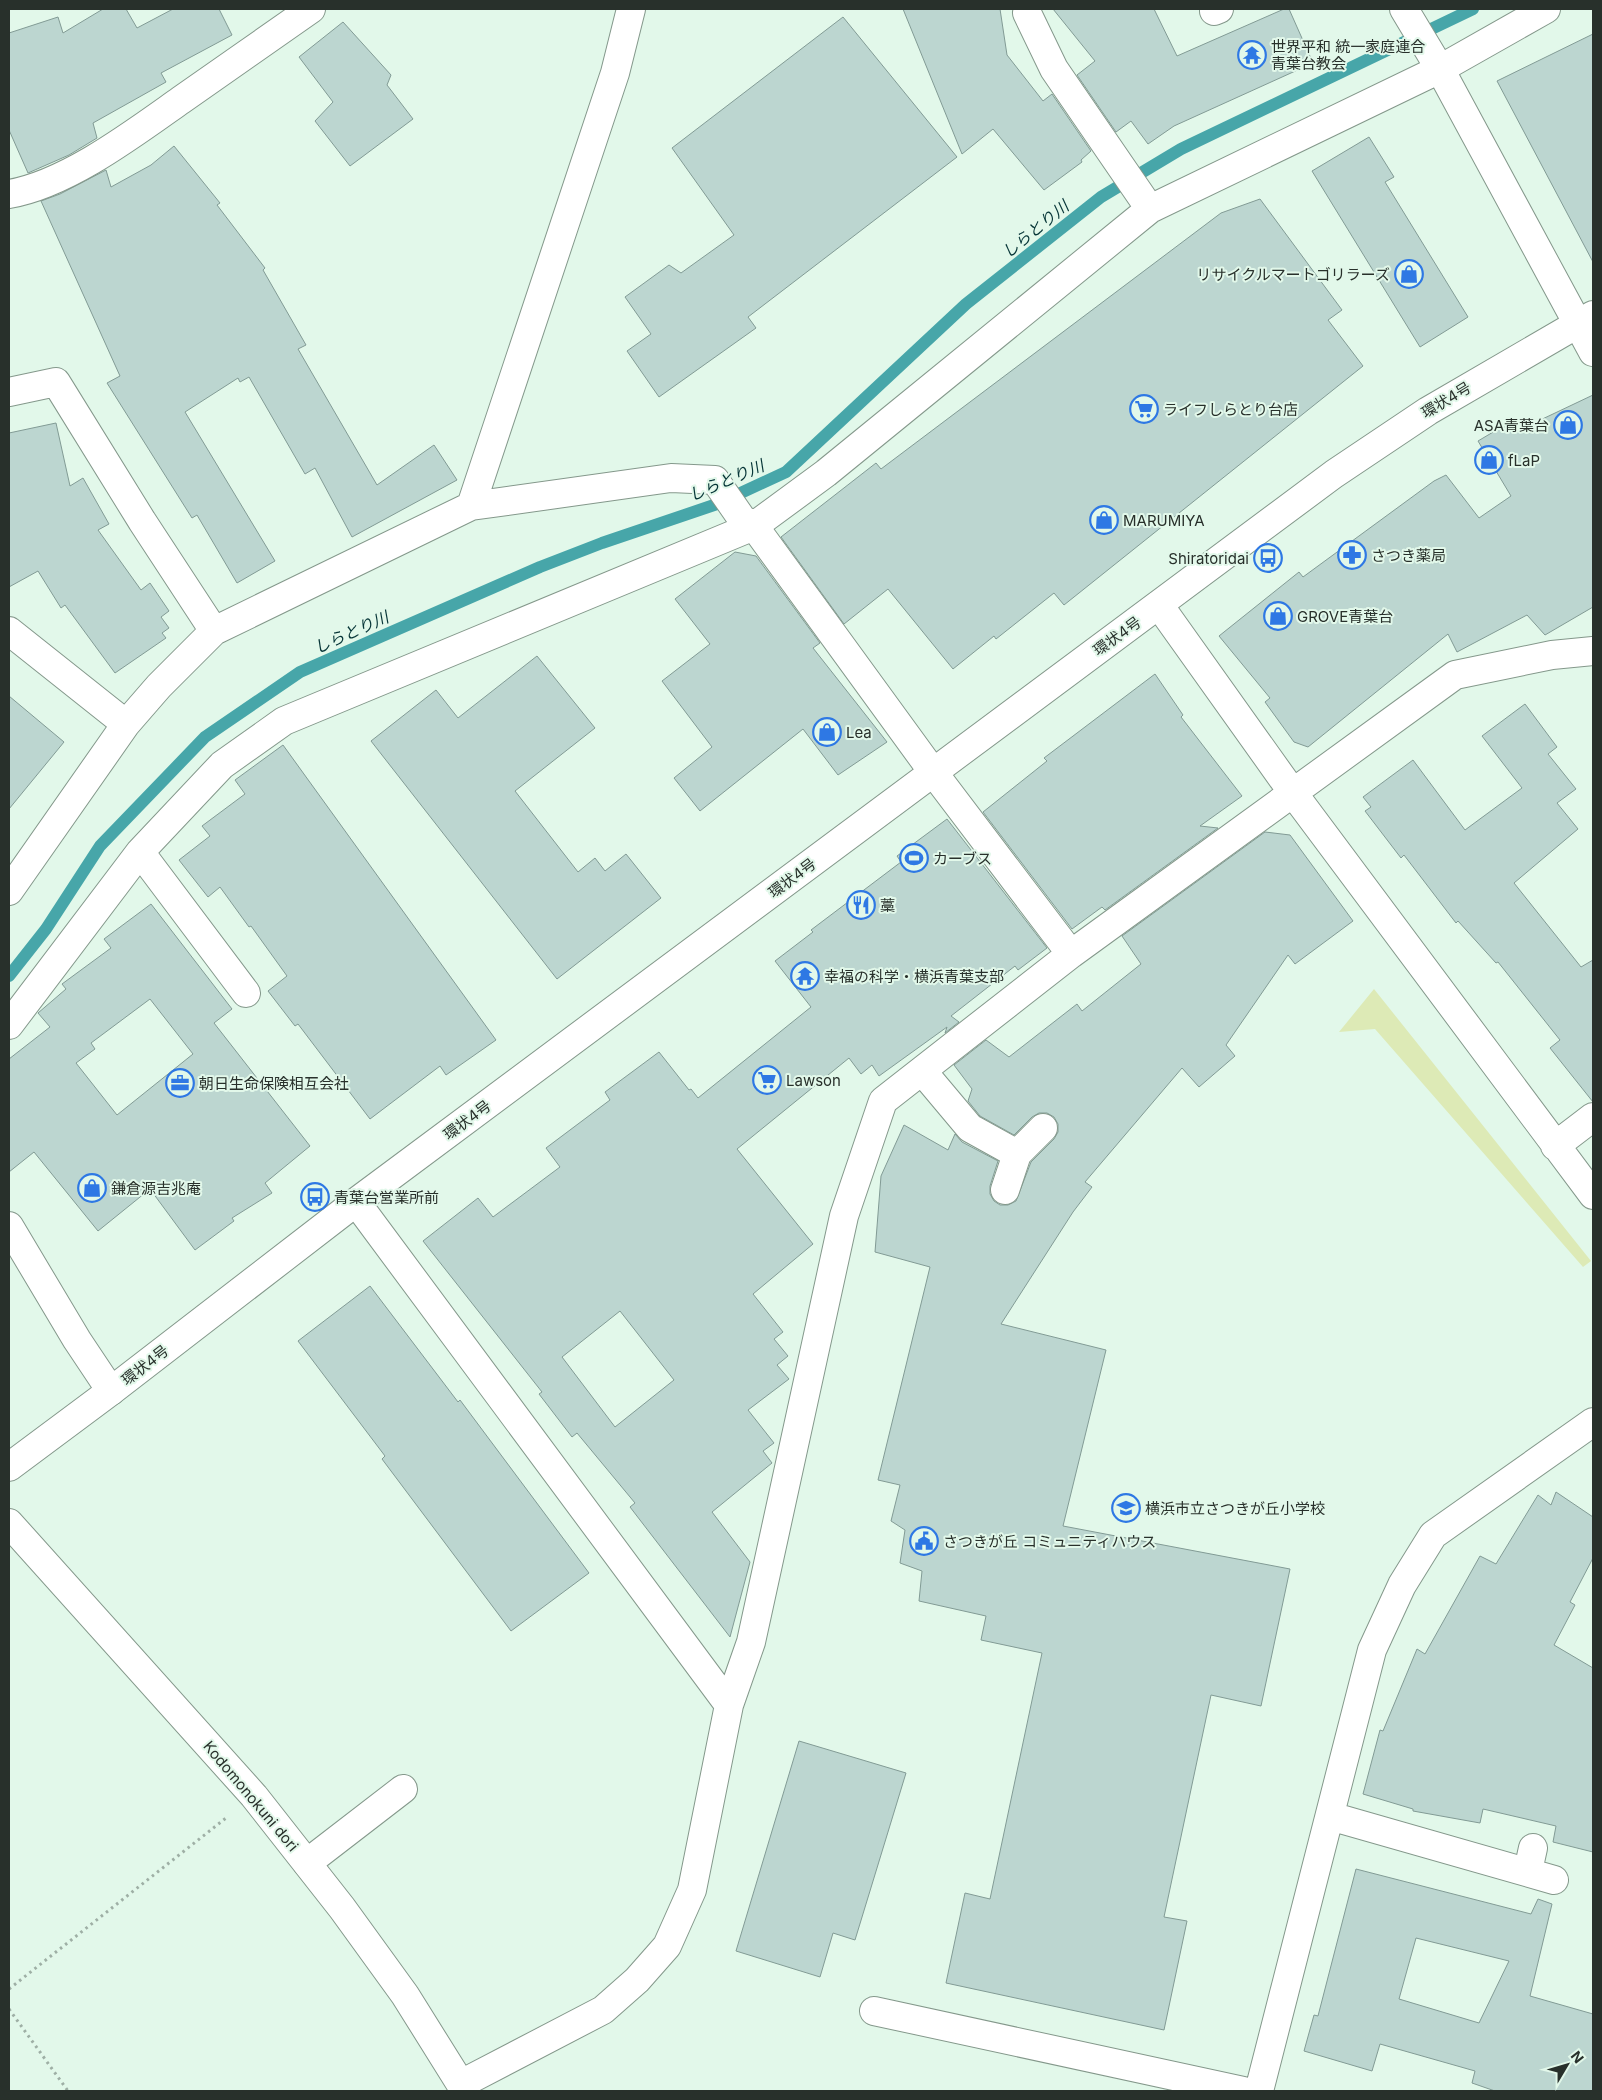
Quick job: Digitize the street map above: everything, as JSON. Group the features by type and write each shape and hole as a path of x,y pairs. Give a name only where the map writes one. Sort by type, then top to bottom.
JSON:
{"street":[{"path":"9,194 21,192 68,172 122,142 311,9"},
{"path":"470,506 615,74 631,9"},
{"path":"9,1025 140,852 222,765 284,721 748,522 826,473 1150,209 1546,9"},
{"path":"1027,13 1054,69 1150,209"},
{"path":"1407,13 1585,319 1593,352"},
{"name":"環状4号","path":"9,1467 111,1391 356,1202 1334,474 1415,419 1585,319"},
{"path":"9,392 56,382 142,521 214,631"},
{"path":"9,891 126,724 214,631 470,506 671,478 715,480 1070,954"},
{"path":"1159,605 1293,793 1593,1195"},
{"path":"9,632 126,724"},
{"path":"463,2088 603,2010 637,1980 667,1946 692,1890 729,1705 751,1642 844,1216 883,1101 923,1072 1070,954 1455,675 1552,655 1593,651"},
{"path":"140,852 246,993"},
{"path":"923,1072 970,1128 1018,1154"},
{"path":"1555,1146 1593,1117"},
{"path":"1005,1190 1018,1154 1043,1128"},
{"path":"356,1202 729,1705"},
{"path":"9,1226 77,1340 111,1391"},
{"path":"1259,2091 1372,1650 1402,1585 1433,1535 1593,1422"},
{"name":"Kodomonokuni dori","path":"9,1523 254,1796 307,1863 405,1995 463,2088"},
{"path":"307,1863 403,1788"},
{"path":"1330,1816 1531,1859 1554,1880"},
{"path":"874,2011 1243,2091"}],"path":[{"path":"9,1989 254,1796"},
{"path":"9,2009 68,2091"}],"green space":[{"path":"1374,989 1591,1261 1583,1267 1375,1029 1339,1032"}],"building":[{"path":"103,9 126,9 137,28 173,9 219,9 232,35 161,73 166,82 93,123 97,138 69,155 28,173 9,130 9,33 58,17 63,33"},
{"path":"903,9 1000,9 1007,55 1043,101 1052,94 1091,151 1081,160 1082,162 1044,190 993,129 962,154"},
{"path":"1053,9 1154,9 1177,56 1284,9 1289,9 1313,63 1174,126 1148,144 1131,121 1116,132 1077,75 1095,61"},
{"path":"843,17 957,157 748,317 756,328 659,397 627,351 651,334 625,297 669,265 681,273 734,235 672,148"},
{"path":"343,22 391,75 387,85 413,119 350,166 315,121 333,102 299,57"},
{"path":"1593,34 1593,262 1497,81"},
{"path":"1369,137 1394,177 1385,182 1468,317 1420,347 1312,171"},
{"path":"174,146 220,203 217,205 265,268 263,270 306,345 298,349 377,485 434,445 457,480 352,537 315,468 305,474 249,377 240,382 238,378 185,412 275,561 237,583 197,515 192,518 107,383 120,376 41,201 60,194 106,170 111,187 151,165"},
{"path":"1260,199 1342,310 1328,320 1363,366 1064,605 1054,593 996,639 994,636 953,669 888,589 844,624 781,537 876,463 881,469 1221,213"},
{"path":"1593,395 1593,607 1545,635 1527,615 1457,652 1448,634 1308,747 1294,742 1265,702 1270,698 1219,636 1299,572 1303,577 1434,481 1446,475 1479,518 1511,496 1478,441 1510,422 1515,432"},
{"path":"56,423 70,486 83,478 109,524 98,530 141,590 150,583 169,611 161,617 169,628 162,633 166,638 115,673 65,605 61,608 38,571 9,587 9,433"},
{"path":"735,552 756,556 820,643 813,648 887,742 838,775 803,729 700,811 674,778 712,747 662,681 710,644 675,599"},
{"path":"537,656 595,728 515,791 578,872 595,858 605,871 626,854 661,898 557,979 371,741 436,690 458,718"},
{"path":"1155,674 1183,715 1181,717 1242,796 1200,826 1218,828 1105,910 1102,907 1072,929 983,812 1047,761 1044,758"},
{"path":"9,696 64,742 9,809"},
{"path":"1525,704 1557,747 1548,754 1576,789 1557,803 1578,829 1514,883 1581,967 1593,960 1593,1102 1550,1048 1560,1040 1498,962 1496,963 1458,921 1456,923 1404,855 1401,858 1365,811 1371,807 1363,797 1413,760 1465,830 1522,788 1482,736"},
{"path":"283,745 496,1040 446,1075 440,1066 370,1119 298,1024 295,1026 268,991 287,976 251,926 249,927 220,887 208,897 179,860 210,836 202,826 245,794 235,780"},
{"path":"947,819 1047,948 1018,970 1015,966 951,1016 959,1022 945,1033 947,1027 879,1076 872,1065 861,1074 849,1058 737,1149 813,1244 753,1294 783,1332 774,1339 788,1356 777,1365 789,1379 748,1410 774,1443 763,1451 772,1463 712,1512 750,1562 730,1637 630,1507 635,1503 577,1433 572,1437 539,1394 542,1392 423,1241 478,1198 493,1217 560,1167 546,1148 610,1100 605,1092 659,1052 689,1090 691,1089 698,1098 811,1007 775,961 813,932 811,930 901,862 897,856","holes":["620,1311 674,1380 615,1427 562,1357"]},
{"path":"1265,832 1290,835 1353,921 1295,964 1288,955 1226,1045 1235,1056 1199,1087 1182,1068 1085,1182 1092,1187 1073,1212 1001,1324 1106,1350 1063,1526 1290,1569 1261,1706 1211,1695 1164,1917 1187,1921 1164,2030 946,1983 965,1893 990,1899 1042,1653 981,1640 986,1616 919,1601 922,1571 900,1563 905,1530 891,1521 900,1485 878,1480 930,1267 875,1252 881,1176 904,1125 948,1150 955,1134 962,1142 998,1161 990,1186 990,1194 994,1201 1000,1205 1008,1205 1016,1201 1031,1162 1054,1139 1058,1132 1058,1124 1054,1117 1047,1113 1039,1113 1032,1117 1014,1135 980,1116 968,1101 972,1089 954,1065 986,1040 1009,1057 1077,1004 1082,1011 1141,964 1122,936"},
{"path":"151,904 232,1009 214,1023 310,1146 265,1183 272,1193 232,1218 234,1221 195,1250 150,1189 98,1231 34,1152 9,1172 9,1059 50,1027 38,1013 66,989 62,984 111,948 104,939","holes":["150,999 193,1054 117,1115 76,1063 95,1049 91,1043"]},
{"path":"370,1286 458,1402 460,1400 589,1573 511,1631 382,1459 385,1456 298,1341"},
{"path":"1556,1492 1593,1517 1593,1558 1570,1602 1575,1605 1554,1645 1593,1668 1593,1852 1553,1842 1556,1826 1483,1809 1480,1823 1413,1811 1413,1809 1363,1794 1380,1730 1383,1731 1417,1649 1425,1654 1480,1556 1496,1564 1538,1495 1551,1505"},
{"path":"799,1741 906,1773 855,1940 833,1933 820,1977 736,1951"},
{"path":"1356,1869 1531,1914 1538,1899 1552,1904 1530,1996 1593,2014 1593,2091 1495,2091 1472,2083 1475,2071 1380,2044 1372,2071 1304,2051 1314,2015 1318,2016","holes":["1416,1938 1509,1961 1479,2023 1399,1999"]}],"waterway":[{"name":"しらとり川","path":"9,976 46,929 100,846 205,737 300,672 540,567 602,543 717,504 786,472 966,304 1101,197 1181,149 1473,9"}],"place":[{"name":"世界平和 統一家庭連合 青葉台教会","path":"1252,55"},
{"name":"リサイクルマートゴリラーズ","path":"1409,274"},
{"name":"ライフしらとり台店","path":"1144,409"},
{"name":"ASA青葉台","path":"1568,425"},
{"name":"fLaP","path":"1489,460"},
{"name":"MARUMIYA","path":"1104,520"},
{"name":"さつき薬局","path":"1352,555"},
{"name":"Shiratoridai","path":"1268,558"},
{"name":"GROVE青葉台","path":"1278,616"},
{"name":"Lea","path":"827,732"},
{"name":"カーブス","path":"914,858"},
{"name":"藁","path":"861,905"},
{"name":"幸福の科学・横浜青葉支部","path":"805,976"},
{"name":"Lawson","path":"767,1080"},
{"name":"朝日生命保険相互会社","path":"180,1083"},
{"name":"鎌倉源吉兆庵","path":"92,1188"},
{"name":"青葉台営業所前","path":"315,1197"},
{"name":"横浜市立さつきが丘小学校","path":"1126,1508"},
{"name":"さつきが丘 コミュニティハウス","path":"924,1541"}]}
